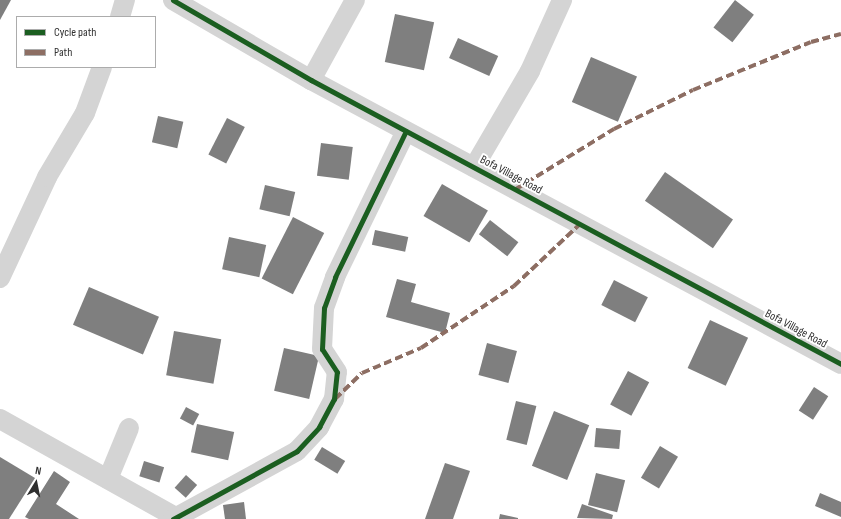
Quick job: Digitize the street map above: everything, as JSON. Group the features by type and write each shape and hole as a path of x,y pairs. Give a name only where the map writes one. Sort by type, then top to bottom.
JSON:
{"street":[{"path":"120,16 125,0"},
{"name":"Bofa Village Road","path":"173,0 311,80 841,364"},
{"path":"311,80 355,0"},
{"path":"474,167 530,71 562,0"},
{"path":"0,278 47,177 85,113 102,68"},
{"path":"0,419 108,479 174,518 244,482 297,451 319,427 334,399 337,372 322,349 324,308 335,277 406,131"},
{"path":"108,479 129,428"}],"building":[{"path":"0,0 11,0 0,20"},
{"path":"735,0 754,15 732,42 713,28"},
{"path":"395,14 434,22 424,70 385,62"},
{"path":"458,38 498,56 489,76 449,58"},
{"path":"591,57 637,77 618,122 572,102"},
{"path":"158,116 183,122 177,148 152,142"},
{"path":"227,118 245,127 226,164 208,155"},
{"path":"321,143 353,147 349,180 317,176"},
{"path":"665,172 733,220 713,248 645,201"},
{"path":"442,184 488,210 469,243 424,216"},
{"path":"265,185 295,192 290,216 259,209"},
{"path":"293,217 324,233 293,294 262,278"},
{"path":"490,220 518,242 507,256 479,234"},
{"path":"375,230 408,237 405,252 372,245"},
{"path":"229,237 266,245 259,277 222,269"},
{"path":"397,279 416,284 411,302 450,313 445,333 386,317"},
{"path":"614,280 648,297 635,322 601,305"},
{"path":"89,287 159,317 143,354 73,325"},
{"path":"710,320 748,338 726,386 688,368"},
{"path":"174,331 221,339 213,384 166,375"},
{"path":"487,343 517,351 508,383 478,375"},
{"path":"284,348 319,356 309,399 274,391"},
{"path":"628,371 649,382 631,416 610,405"},
{"path":"814,387 828,396 813,420 799,410"},
{"path":"516,401 536,406 527,445 506,440"},
{"path":"186,407 199,414 193,426 180,418"},
{"path":"554,411 589,425 567,480 532,466"},
{"path":"197,424 234,432 228,460 191,452"},
{"path":"596,428 621,430 619,449 594,447"},
{"path":"660,446 678,457 659,489 641,478"},
{"path":"322,447 345,461 337,474 314,460"},
{"path":"0,457 35,478 9,519 0,519"},
{"path":"144,461 164,467 159,482 139,476"},
{"path":"445,463 470,471 453,519 425,519"},
{"path":"54,471 70,482 56,504 79,519 29,519 25,517"},
{"path":"596,473 625,480 617,512 588,505"},
{"path":"186,475 197,485 186,498 175,488"},
{"path":"820,493 841,502 841,517 815,506"},
{"path":"244,502 246,519 225,519 223,505"},
{"path":"582,504 613,515 612,519 577,518"},
{"path":"500,514 518,518 518,519 499,519"}],"marked path":[{"path":"516,189 614,129 693,90 811,42 841,34"},
{"path":"335,399 362,373 421,348 514,286 580,224"}],"cycle path":[{"path":"173,0 311,80 841,364"},
{"path":"173,519 297,451 319,427 334,399 337,372 322,349 324,308 335,277 406,131"}]}
